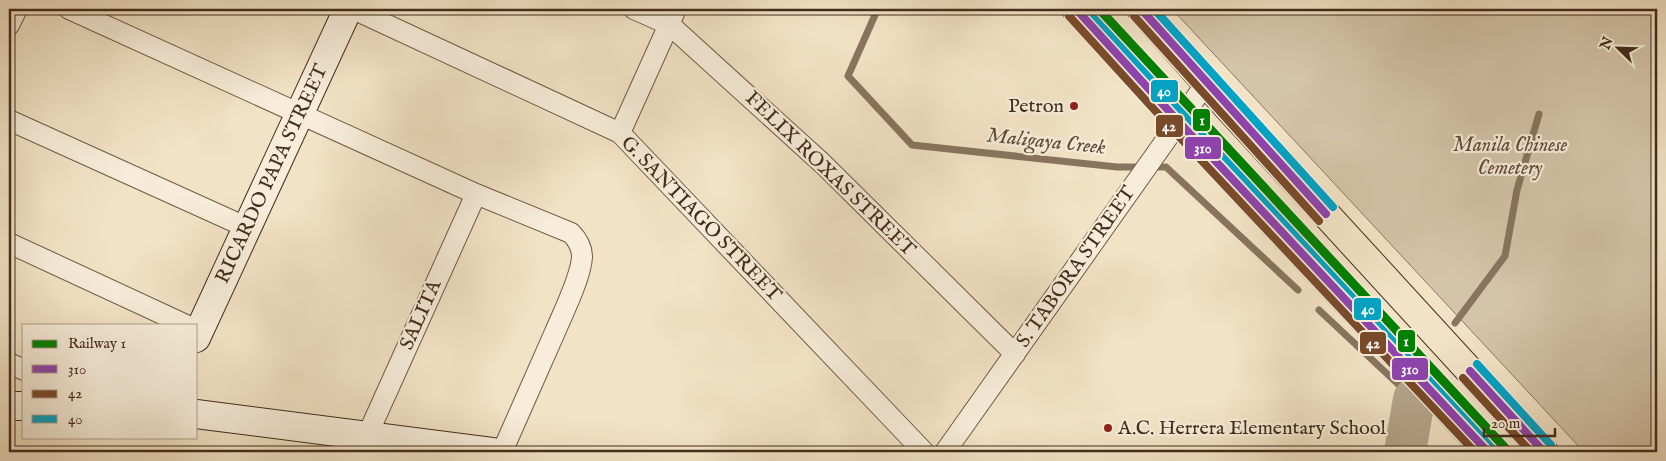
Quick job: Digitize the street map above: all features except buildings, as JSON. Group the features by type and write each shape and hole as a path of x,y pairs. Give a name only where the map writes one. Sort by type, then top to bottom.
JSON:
{"main road":[{"path":"1076,9 1488,452"},
{"path":"1141,9 1544,452"}],"street":[{"path":"9,25 17,9"},
{"path":"69,9 476,194 571,233 577,239 582,256 568,302 502,452"},
{"name":"RICARDO PAPA STREET","path":"198,324 248,228 348,9"},
{"name":"G. SANTIAGO STREET","path":"353,9 620,133 924,452"},
{"name":"FELIX ROXAS STREET","path":"634,9 673,17 1015,354"},
{"path":"620,133 673,17"},
{"name":"S. TABORA STREET","path":"944,452 1206,82"},
{"path":"9,120 248,228"},
{"name":"SALITA","path":"367,436 476,194"},
{"path":"9,243 179,324"},
{"path":"9,363 22,369"},
{"path":"9,406 22,406"},
{"path":"198,414 367,436 391,446 492,452"}],"green space":[{"name":"Manila Chinese Cemetery","path":"1172,9 1657,9 1657,452 1584,452"}],"waterway":[{"name":"Maligaya Creek","path":"869,9 875,15 848,76 912,145 1117,167 1166,167 1298,290"},
{"path":"1455,323 1505,256 1517,190 1539,114"},
{"name":"Maligaya Creek","path":"1319,310 1414,399"},
{"path":"1405,452 1414,399"}],"rail line":[{"name":"1","path":"1099,9 1509,452"}],"transit line":[{"name":"310","path":"1076,9 1178,121 1488,452"},
{"name":"40","path":"1089,9 1495,445"},
{"name":"310","path":"1141,9 1326,214"},
{"name":"40","path":"1154,9 1333,207"},
{"name":"42","path":"1069,16 1171,128 1475,452"},
{"name":"42","path":"1134,16 1319,221"},
{"name":"40","path":"1477,364 1551,445"},
{"name":"310","path":"1470,371 1544,452"},
{"name":"42","path":"1463,378 1531,452"}],"place":[{"name":"Petron","path":"1074,106"},
{"name":"A.C. Herrera Elementary School","path":"1108,428"}]}
